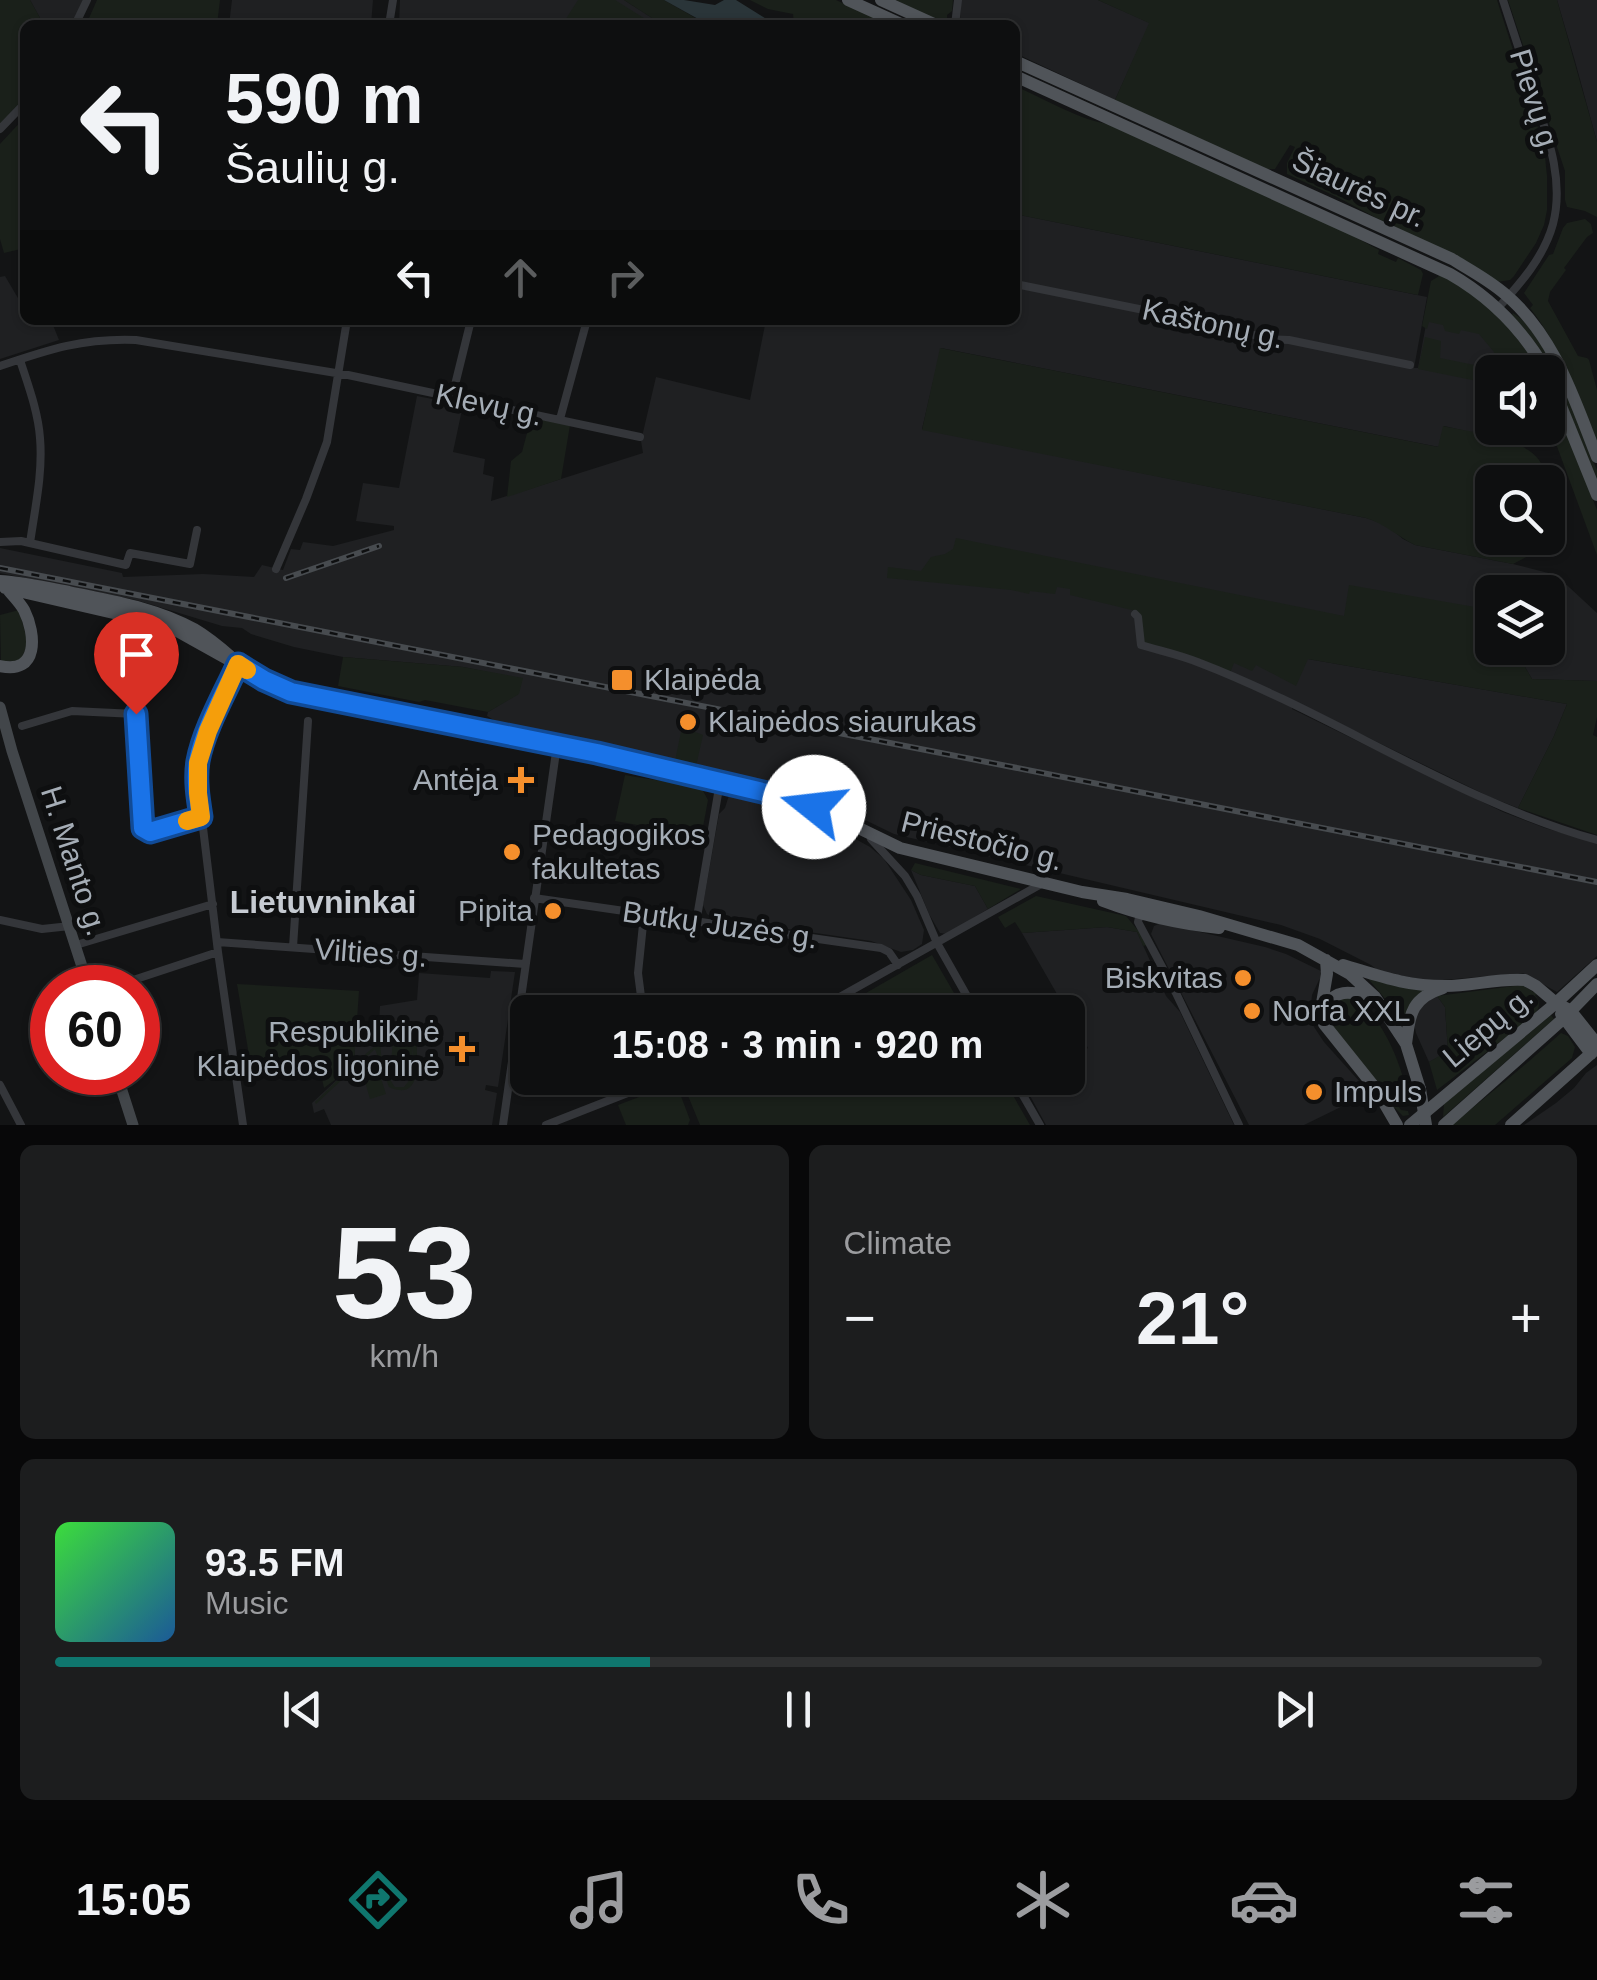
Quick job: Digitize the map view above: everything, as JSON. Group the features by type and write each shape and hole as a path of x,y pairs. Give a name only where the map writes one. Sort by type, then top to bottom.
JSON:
{"main road":[{"path":"848,0 892,20"},
{"path":"881,0 925,20"},
{"name":"Šiaurės pr.","path":"1020,64 1035,77 1450,274 1498,308 1536,355"},
{"name":"Šiaurės pr.","path":"1020,76 1035,77 1452,260 1508,296 1553,352 1597,457"},
{"name":"Šiaurės pr.","path":"1565,417 1597,494"},
{"path":"2,585 33,585 113,600 174,620 221,646 238,664"},
{"path":"2,585 42,598 161,624 238,664"},
{"path":"0,666 17,668 28,658 32,643 22,606 2,585"},
{"path":"29,623 42,598 68,592"},
{"name":"Priestočio g.","path":"238,664 291,692 720,782 804,804 888,844 922,855 1298,945 1359,981 1395,1024 1420,1088 1426,1125"},
{"name":"H. Manto g.","path":"0,707 12,751"},
{"name":"H. Manto g.","path":"0,720 82,965"},
{"name":"Priestočio g.","path":"1141,908 1161,918 1196,926 1257,933"},
{"path":"1396,1125 1376,1089 1324,1024 1322,1009 1329,961 1396,982 1450,986 1525,980 1556,1003 1594,1051 1511,1125"},
{"name":"Liepų g.","path":"1410,1125 1597,965"},
{"name":"Liepų g.","path":"1444,1125 1597,984"},
{"path":"1406,1044 1417,1003 1429,993 1450,986"},
{"path":"1322,1009 1330,997 1343,992 1375,997"},
{"path":"124,1095 134,1125"}],"street":[{"name":"Pievų g.","path":"1498,308 1546,242 1553,223 1557,187 1551,147 1503,0"},
{"path":"0,129 20,108"},
{"name":"Kaštonų g.","path":"1020,285 1228,327 1267,339 1410,364"},
{"path":"276,569 324,454 346,325"},
{"path":"452,397 470,325"},
{"path":"560,419 586,325"},
{"name":"Klevų g.","path":"0,366 67,344 136,340 339,373 640,436"},
{"path":"20,360 40,437 30,543"},
{"path":"0,542 30,543 126,565 130,552 190,564 197,530"},
{"path":"1134,614 1138,618 1141,645 1194,660 1240,679 1506,808 1597,840"},
{"path":"238,664 198,763 198,793 243,1125"},
{"path":"22,726 72,711 136,714 143,828 150,832 201,817"},
{"path":"294,947 308,721"},
{"path":"503,1125 557,745"},
{"path":"696,923 720,782"},
{"path":"864,832 905,876 966,995"},
{"path":"844,995 1043,883"},
{"name":"Butkų Juzės g.","path":"534,898 881,948 898,965"},
{"path":"76,945 212,904"},
{"path":"1141,908 1138,922 1239,1125"},
{"path":"641,995 638,973 644,915"},
{"path":"1144,932 1161,918"},
{"path":"0,920 42,929 70,926"},
{"name":"Vilties g.","path":"216,942 525,964"},
{"path":"160,971 218,952"},
{"path":"0,1085 21,1125"},
{"path":"546,1125 623,1095"},
{"path":"1023,1095 1040,1125"}],"shaded area":[{"path":"0,0 30,0 41,20 20,20 20,102 0,124"},
{"path":"30,0 83,0 73,20 41,20"},
{"path":"97,0 220,0 218,20 88,20"},
{"path":"232,0 373,0 371,20 230,20"},
{"path":"400,0 624,0 655,20 399,20"},
{"path":"578,0 615,0 647,20 565,20"},
{"path":"624,0 664,0 699,20 655,20"},
{"path":"664,0 715,5 736,0 768,20 700,20"},
{"path":"750,0 836,0 879,20 794,20 793,14"},
{"path":"896,0 953,0 947,20 935,20"},
{"path":"961,0 1098,0 1150,23 1115,100 1020,55 1020,20 960,19"},
{"path":"1098,0 1497,0 1544,147 1547,210 1536,243 1510,280 1497,282 1287,174 1287,163 1295,147 1290,145 1275,169 1266,169 1115,100 1149,23"},
{"path":"1508,0 1557,0 1597,142 1597,217 1567,207 1565,171"},
{"path":"1557,0 1597,0 1597,142 1575,61"},
{"path":"1020,88 1075,114 1110,124 1342,230 1379,250 1378,254 1396,262 1398,258 1421,270 1418,295 1020,215"},
{"path":"20,122 20,249 4,253 0,239 0,144"},
{"path":"1020,215 1427,297 1414,368 1418,368 1427,319 1481,330 1503,355 1475,355 1475,433 1444,426 1439,447 941,348 922,429 1366,518 1385,524 1415,545 1556,575 1475,575 1475,641 1308,659 1567,704 1518,808 1291,700 1292,709 1503,812 1597,843 1597,956 1557,992 1523,973 1432,981 1380,972 1320,939 1281,925 894,834 799,792 504,726 487,716 518,694 522,679 463,667 343,657 294,647 242,628 222,626 136,600 0,573 0,548 122,573 123,577 254,577 262,565 283,570 291,549 300,550 303,542 333,546 394,530 394,526 356,521 363,483 399,488 417,396 463,405 453,452 485,459 483,474 494,477 491,501 643,453 641,441 656,377 750,400 765,325 1020,325"},
{"path":"1585,219 1593,233 1564,268 1548,301 1578,356 1589,360 1597,390 1597,442 1565,367 1565,355 1559,355 1524,293 1553,254 1567,223"},
{"path":"1441,275 1472,293 1498,316 1529,355 1493,355 1479,334 1445,331 1443,325 1429,322 1427,329 1422,326 1431,281"},
{"path":"5,276 20,302 20,325 53,325 59,340 0,359 0,277"},
{"path":"1512,315 1527,325 1548,355 1532,355"},
{"path":"1425,337 1441,341 1440,358 1475,365 1475,381 1418,369"},
{"path":"940,348 1438,447 1443,426 1475,433 1475,445 1521,446 1541,465 1475,465 1475,555 1530,555 1513,564 1415,545 1366,518 922,430"},
{"path":"1565,390 1597,470 1597,483 1565,420"},
{"path":"531,418 570,425 561,479 507,497 511,461 522,452"},
{"path":"1565,429 1597,510 1597,555 1565,465 1556,445 1565,445"},
{"path":"956,538 1344,616 1349,585 1475,607 1475,665 1524,665 1532,679 1597,681 1593,735 1597,737 1597,835 1518,808 1567,704 1308,659 1296,686 1256,665 1252,671 1234,663 1230,673 1145,643 1136,611 1070,595 1070,589 1057,587 1055,594 1029,594 887,578 888,567 921,571 931,557 953,549"},
{"path":"1565,583 1597,613 1597,681 1532,679 1524,665 1565,665"},
{"path":"19,610 28,643 21,660 1,663 0,615"},
{"path":"343,657 463,667 523,678 519,694 488,712 338,686"},
{"path":"682,727 703,735 696,766 675,761"},
{"path":"625,775 702,789 708,800 703,827 678,825 677,832 615,821"},
{"path":"729,795 823,821 870,847 884,859 911,900 924,930 922,944 901,952 871,941 707,914 703,905 719,814"},
{"path":"915,863 1021,889 988,909 975,886 921,875 911,870"},
{"path":"911,870 975,886 988,909 947,934 940,933"},
{"path":"1036,896 1126,916 1147,945 1143,946 1137,932 1107,927 1022,933 1015,922 1005,928 998,917"},
{"path":"1161,923 1265,947 1323,972 1324,978 1312,995 1310,1014 1314,1027 1368,1091 1304,1125 1249,1125 1151,934 1154,926"},
{"path":"1107,927 1137,932 1234,1125 1046,1125 1030,1095 1085,1095 1085,995 1058,995 1022,933"},
{"path":"932,955 955,995 863,995"},
{"path":"491,971 515,972 498,1087 486,1085 485,1090 497,1093 492,1125 331,1125 324,1109 314,1113 312,1103 354,1064 356,1024 379,1025 380,1006 417,1000 419,973 490,978"},
{"path":"1365,975 1424,989 1404,1021"},
{"path":"237,984 359,991 354,1064 375,1046 372,1037 376,1036 378,1041 392,1029 406,1029 417,1039 417,1068 408,1089 389,1087 375,1049 316,1104 349,1069 324,1088 319,1065 266,1074 258,1073 256,1066 251,1067","holes":["393,1032 403,1032 412,1039 393,1039 390,1077 409,1078 413,1044 411,1078 404,1087 395,1087 387,1073 383,1062 381,1046"]},
{"path":"1522,985 1537,994 1539,1007 1535,1013 1437,1090 1429,1062 1448,1051 1445,1007 1437,996"},
{"path":"1437,996 1445,1007 1448,1052 1429,1062 1414,1023 1419,1007"},
{"path":"1352,997 1373,1016 1390,1043 1408,1101 1396,1103 1409,1115 1403,1116 1393,1109 1331,1026 1327,1012 1331,1002"},
{"path":"1551,1015 1554,1019 1443,1117 1444,1104"},
{"path":"1561,1033 1575,1047 1572,1058 1495,1125 1452,1125 1521,1068"},
{"path":"1597,1065 1597,1125 1524,1125 1556,1103"},
{"path":"377,1066 386,1094 370,1099 362,1071"},
{"path":"644,1095 681,1095 690,1120 688,1125 626,1125 618,1105"},
{"path":"688,1095 1013,1095 1030,1125 700,1125"}],"railway":[{"path":"286,578 379,546"},
{"path":"0,568 1597,882"}],"slow traffic":[{"path":"187,821 201,817 197,778 202,748 238,664 247,670"}],"place":[{"name":"Klaipėda","path":"622,680"},
{"name":"Klaipėdos siaurukas","path":"688,722"},
{"name":"Antėja","path":"521,780"},
{"name":"Pedagogikos fakultetas","path":"512,852"},
{"name":"Pipita","path":"553,911"},
{"name":"Biskvitas","path":"1243,978"},
{"name":"Norfa XXL","path":"1252,1011"},
{"name":"Respublikinė Klaipėdos ligoninė","path":"462,1049"},
{"name":"Impuls","path":"1314,1092"}],"district":[{"name":"Lietuvninkai","path":"323,902"}],"route":[{"path":"136,714 143,828 150,832 201,817 198,763 238,664 291,692 624,759 814,807"}]}
